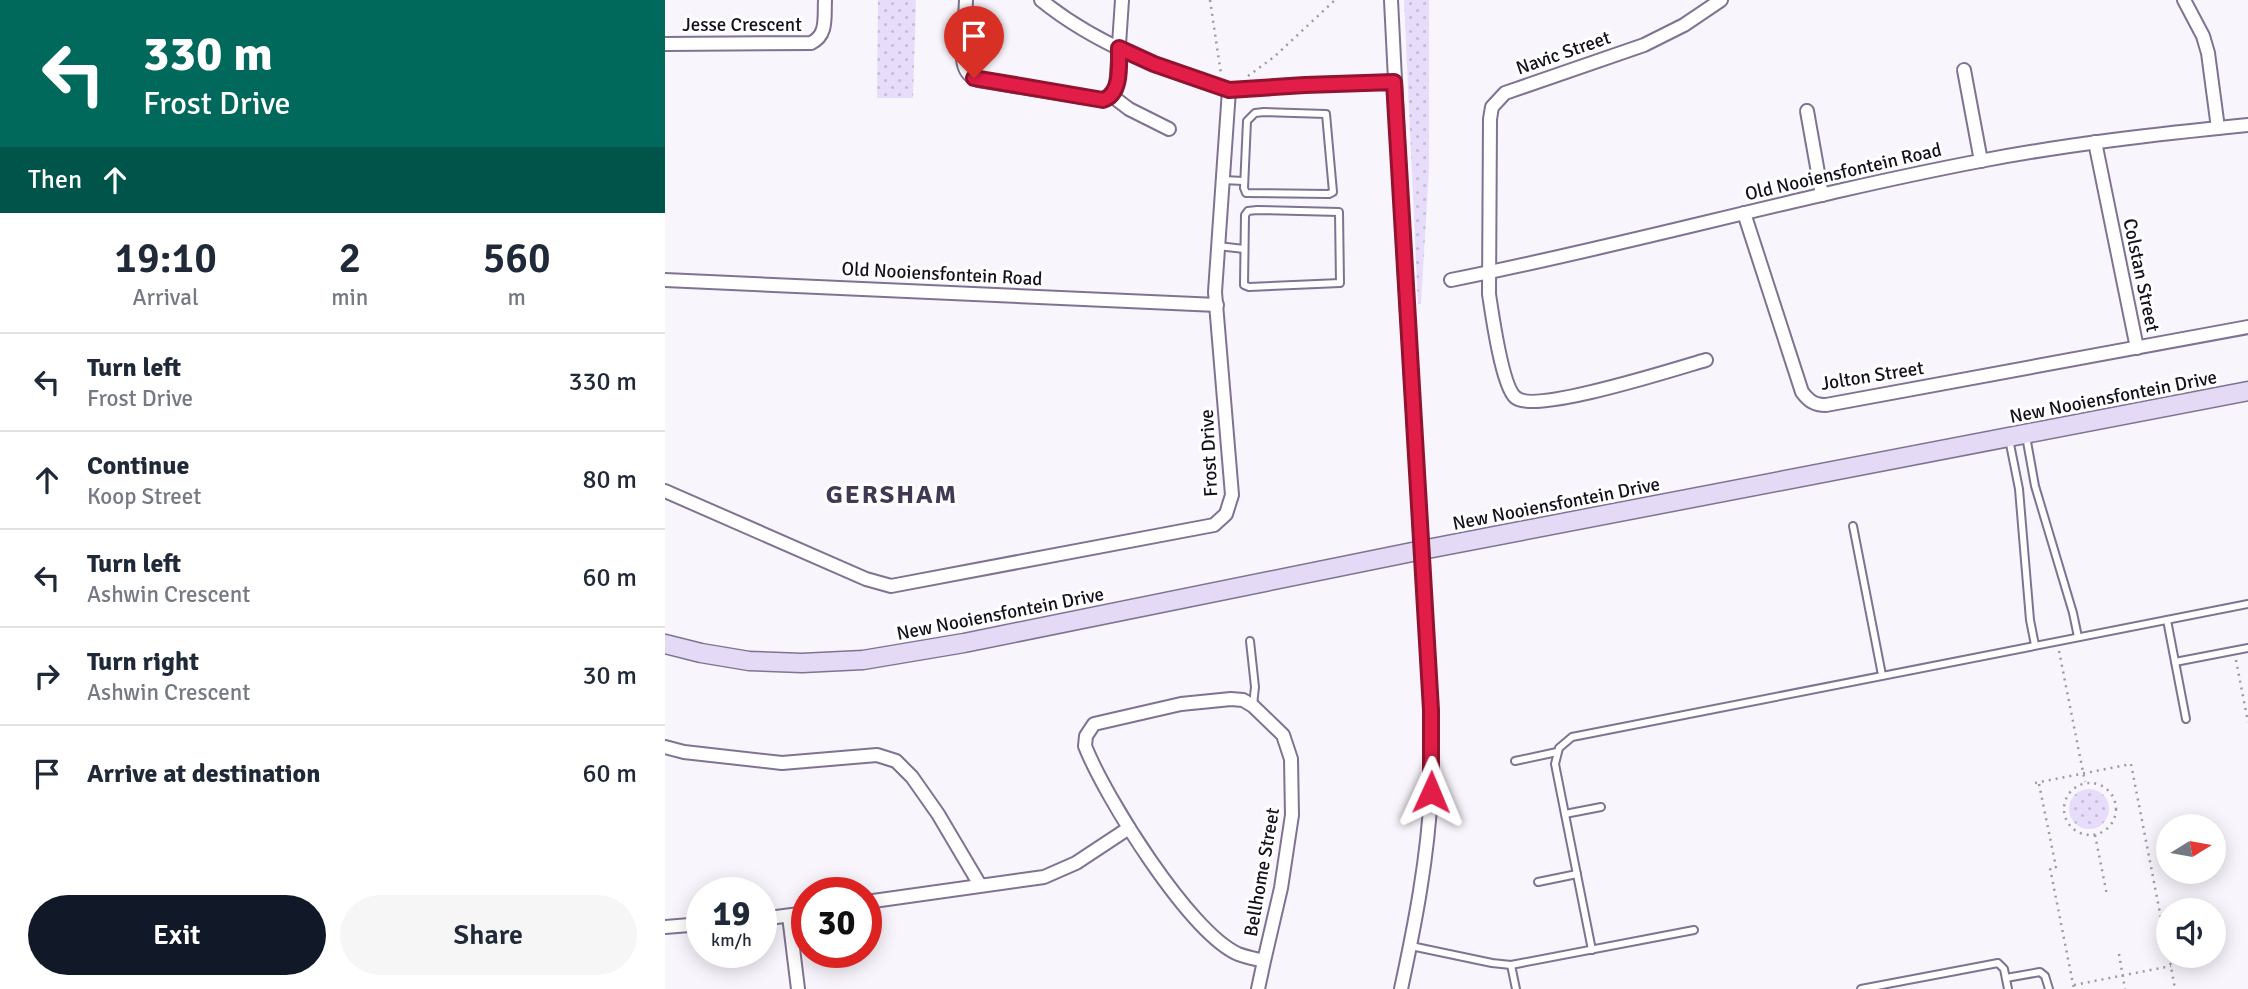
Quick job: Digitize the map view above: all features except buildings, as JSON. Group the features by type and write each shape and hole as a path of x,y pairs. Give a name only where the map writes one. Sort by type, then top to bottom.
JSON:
{"street":[{"name":"Jesse Crescent","path":"665,44 811,43 823,32 824,0"},
{"path":"966,0 963,64 974,78 1103,100 1112,96 1116,89 1122,0"},
{"path":"1041,0 1083,29 1119,48 1154,64 1230,89 1394,82"},
{"path":"1391,0 1431,710 1431,781 1426,846 1411,946 1401,989"},
{"name":"Navic Street","path":"1489,272 1490,119 1495,102 1515,88 1644,45 1684,25 1721,0"},
{"path":"2184,0 2203,36 2208,53 2218,128"},
{"path":"1964,70 1981,161"},
{"name":"Frost Drive","path":"665,491 866,579 891,586 1214,525 1226,514 1232,495 1215,292 1230,89"},
{"path":"1112,96 1129,109 1169,128"},
{"path":"1807,111 1822,195"},
{"name":"Old Nooiensfontein Road","path":"1451,280 1981,161 2095,142 2248,125"},
{"name":"Colstan Street","path":"2095,142 2137,348 2248,327"},
{"name":"Jolton Street","path":"1744,214 1802,392 1809,401 1817,405 2137,348"},
{"path":"1489,272 1493,321 1507,383 1512,395 1518,400 1543,401 1623,385 1706,360"},
{"name":"Old Nooiensfontein Road","path":"665,280 1217,305"},
{"name":"New Nooiensfontein Drive","path":"665,644 749,661 801,663 863,660 978,640 1422,550 2248,391"},
{"name":"Bellhome Street","path":"1258,989 1281,888 1292,815 1291,759 1283,734 1253,706 1243,701 1215,699 1102,720 1094,724 1086,736 1085,746 1129,828 1199,924 1238,954 1264,961"},
{"path":"665,747 684,752 782,763 877,755 896,761 912,777 938,814 980,885"},
{"path":"882,900 1054,874 1076,863 1129,828"},
{"path":"777,917 789,916 798,989"},
{"path":"665,927 686,925"}],"lane":[{"path":"1264,112 1326,114 1333,192 1248,194 1244,191 1244,181 1247,121 1252,115 1264,112"},
{"path":"1222,180 1244,181"},
{"path":"1248,211 1337,211 1341,279 1338,284 1246,286 1243,282 1244,248 1245,215 1248,211"},
{"path":"1218,246 1244,248"},
{"path":"2017,436 2035,486 2078,637"},
{"path":"2017,436 2030,620 2035,645"},
{"path":"1853,526 1882,675"},
{"path":"1592,950 1555,764 1557,752 1566,740 1578,734 2248,604"},
{"path":"2167,620 2186,719"},
{"path":"1250,641 1255,687 1253,706"},
{"path":"2175,662 2248,648"},
{"path":"1515,761 1557,752"},
{"path":"1565,814 1601,807"},
{"path":"1538,881 1577,874"},
{"path":"1411,946 1492,963 1511,964 1694,930"},
{"path":"1861,989 1994,963 2003,967 2008,989"},
{"path":"1511,964 1516,989"},
{"path":"2006,978 2040,972 2045,976 2049,989"}],"path":[{"path":"1210,0 1221,76 1230,89 1274,57 1335,0"},
{"path":"2057,641 2085,783"},
{"path":"2234,651 2248,722"},
{"path":"2157,898 2131,764 2037,783 2056,867 2050,868 2074,987 2161,968"},
{"path":"2085,783 2100,785 2115,801 2113,823 2095,835 2080,834 2068,825 2064,818 2067,796 2071,790 2085,783"},
{"path":"2095,835 2107,895"},
{"path":"2119,954 2125,989"},
{"path":"2171,968 2175,989"}],"shaded area":[{"path":"878,0 916,0 913,98 877,98"},
{"path":"1404,0 1429,0 1429,169 1421,304 1418,304"},
{"path":"2089,789 2103,795 2109,809 2103,823 2089,829 2075,823 2069,809 2075,795"}],"district":[{"name":"GERSHAM","path":"892,494"}],"route":[{"path":"974,78 1108,99 1116,89 1119,48 1154,64 1229,90 1394,82 1431,710 1431,792"}]}
